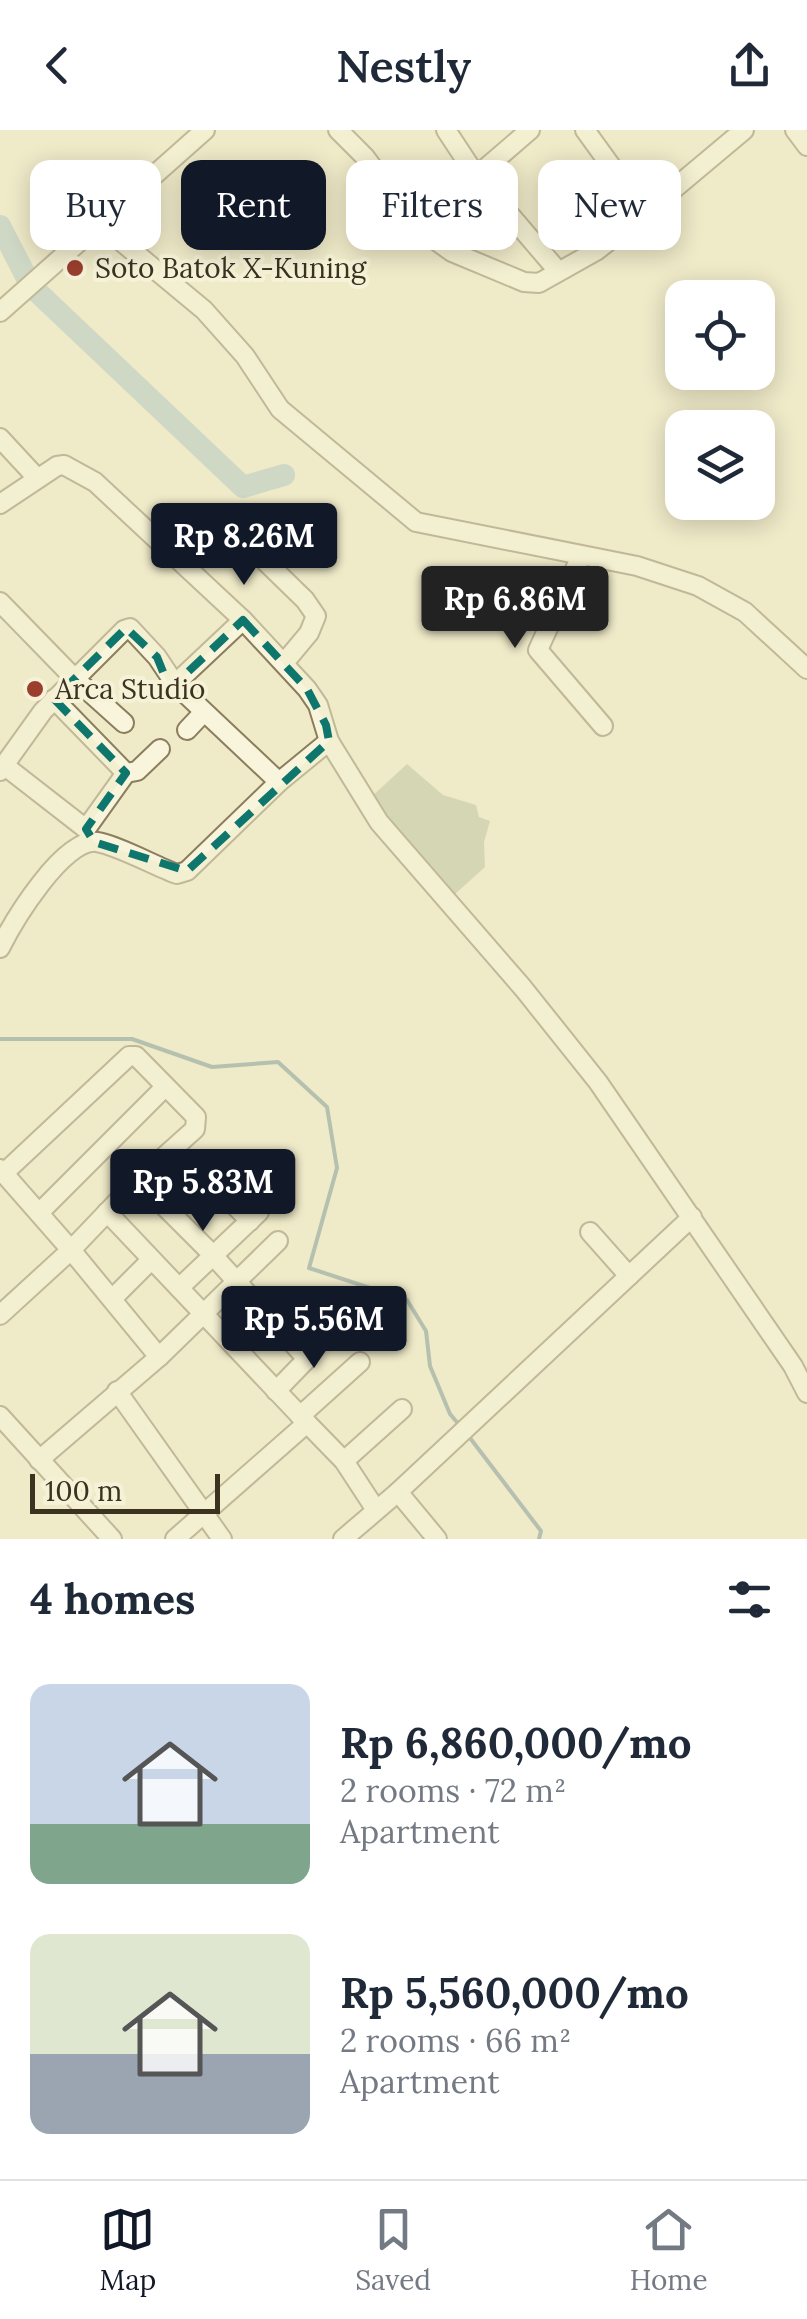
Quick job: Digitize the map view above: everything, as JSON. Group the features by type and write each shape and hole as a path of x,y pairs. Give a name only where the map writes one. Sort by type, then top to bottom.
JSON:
{"street":[{"path":"161,169 205,130"},
{"path":"338,130 367,160"},
{"path":"446,130 466,160"},
{"path":"492,160 530,130"},
{"path":"586,130 607,160"},
{"path":"681,183 744,130"},
{"path":"795,130 807,146"},
{"path":"518,225 558,272"},
{"path":"6,306 68,250"},
{"path":"132,250 204,310 245,356 280,409 416,522 638,566 698,586 745,612 807,669"},
{"path":"449,250 513,279 539,282 597,250"},
{"path":"0,438 37,478"},
{"path":"0,504 37,478 64,466 95,482 284,663 318,706 328,740 379,822 566,1041 692,1218 793,1366 807,1393"},
{"path":"581,556 538,650 603,726"},
{"path":"266,562 316,616 310,633 284,663"},
{"path":"3,611 124,723"},
{"path":"174,684 243,620"},
{"path":"279,782 202,714 130,628 54,699 2,768 90,836 176,874 187,871 328,740"},
{"path":"54,699 126,774"},
{"path":"187,730 202,714"},
{"path":"0,948 41,881 90,836 126,774 137,770 160,748"},
{"path":"0,1315 70,1250 138,1180 195,1129 196,1117 136,1056 130,1056 5,1181 39,1213 70,1250 112,1298 159,1357"},
{"path":"39,1213 166,1087"},
{"path":"138,1180 214,1256 307,1359 276,1390"},
{"path":"39,1460 159,1357 274,1244 216,1186"},
{"path":"107,1212 344,1461 376,1510"},
{"path":"343,1539 692,1218"},
{"path":"179,1288 252,1219"},
{"path":"590,1232 629,1276"},
{"path":"112,1298 151,1260"},
{"path":"175,1539 360,1362"},
{"path":"117,1391 222,1539"},
{"path":"344,1461 402,1409"},
{"path":"0,1416 112,1539"},
{"path":"398,1492 438,1539"}],"highlighted area":[{"path":"243,620 307,689 326,725 329,741 187,871 94,842 86,829 126,773 54,699 126,628 157,657 170,689"}],"green space":[{"path":"407,764 443,795 476,805 479,817 490,821 484,842 485,867 454,895 370,798"}],"waterway":[{"path":"0,226 31,286 243,487 284,475"},
{"path":"0,1039 132,1039 212,1067 278,1062 327,1107 337,1168 309,1268 407,1300 426,1331 430,1366 450,1414 461,1427"},
{"path":"467,1434 541,1531 539,1539"}],"place":[{"name":"Soto Batok X-Kuning","path":"75,268"},
{"name":"Arca Studio","path":"35,689"}]}
